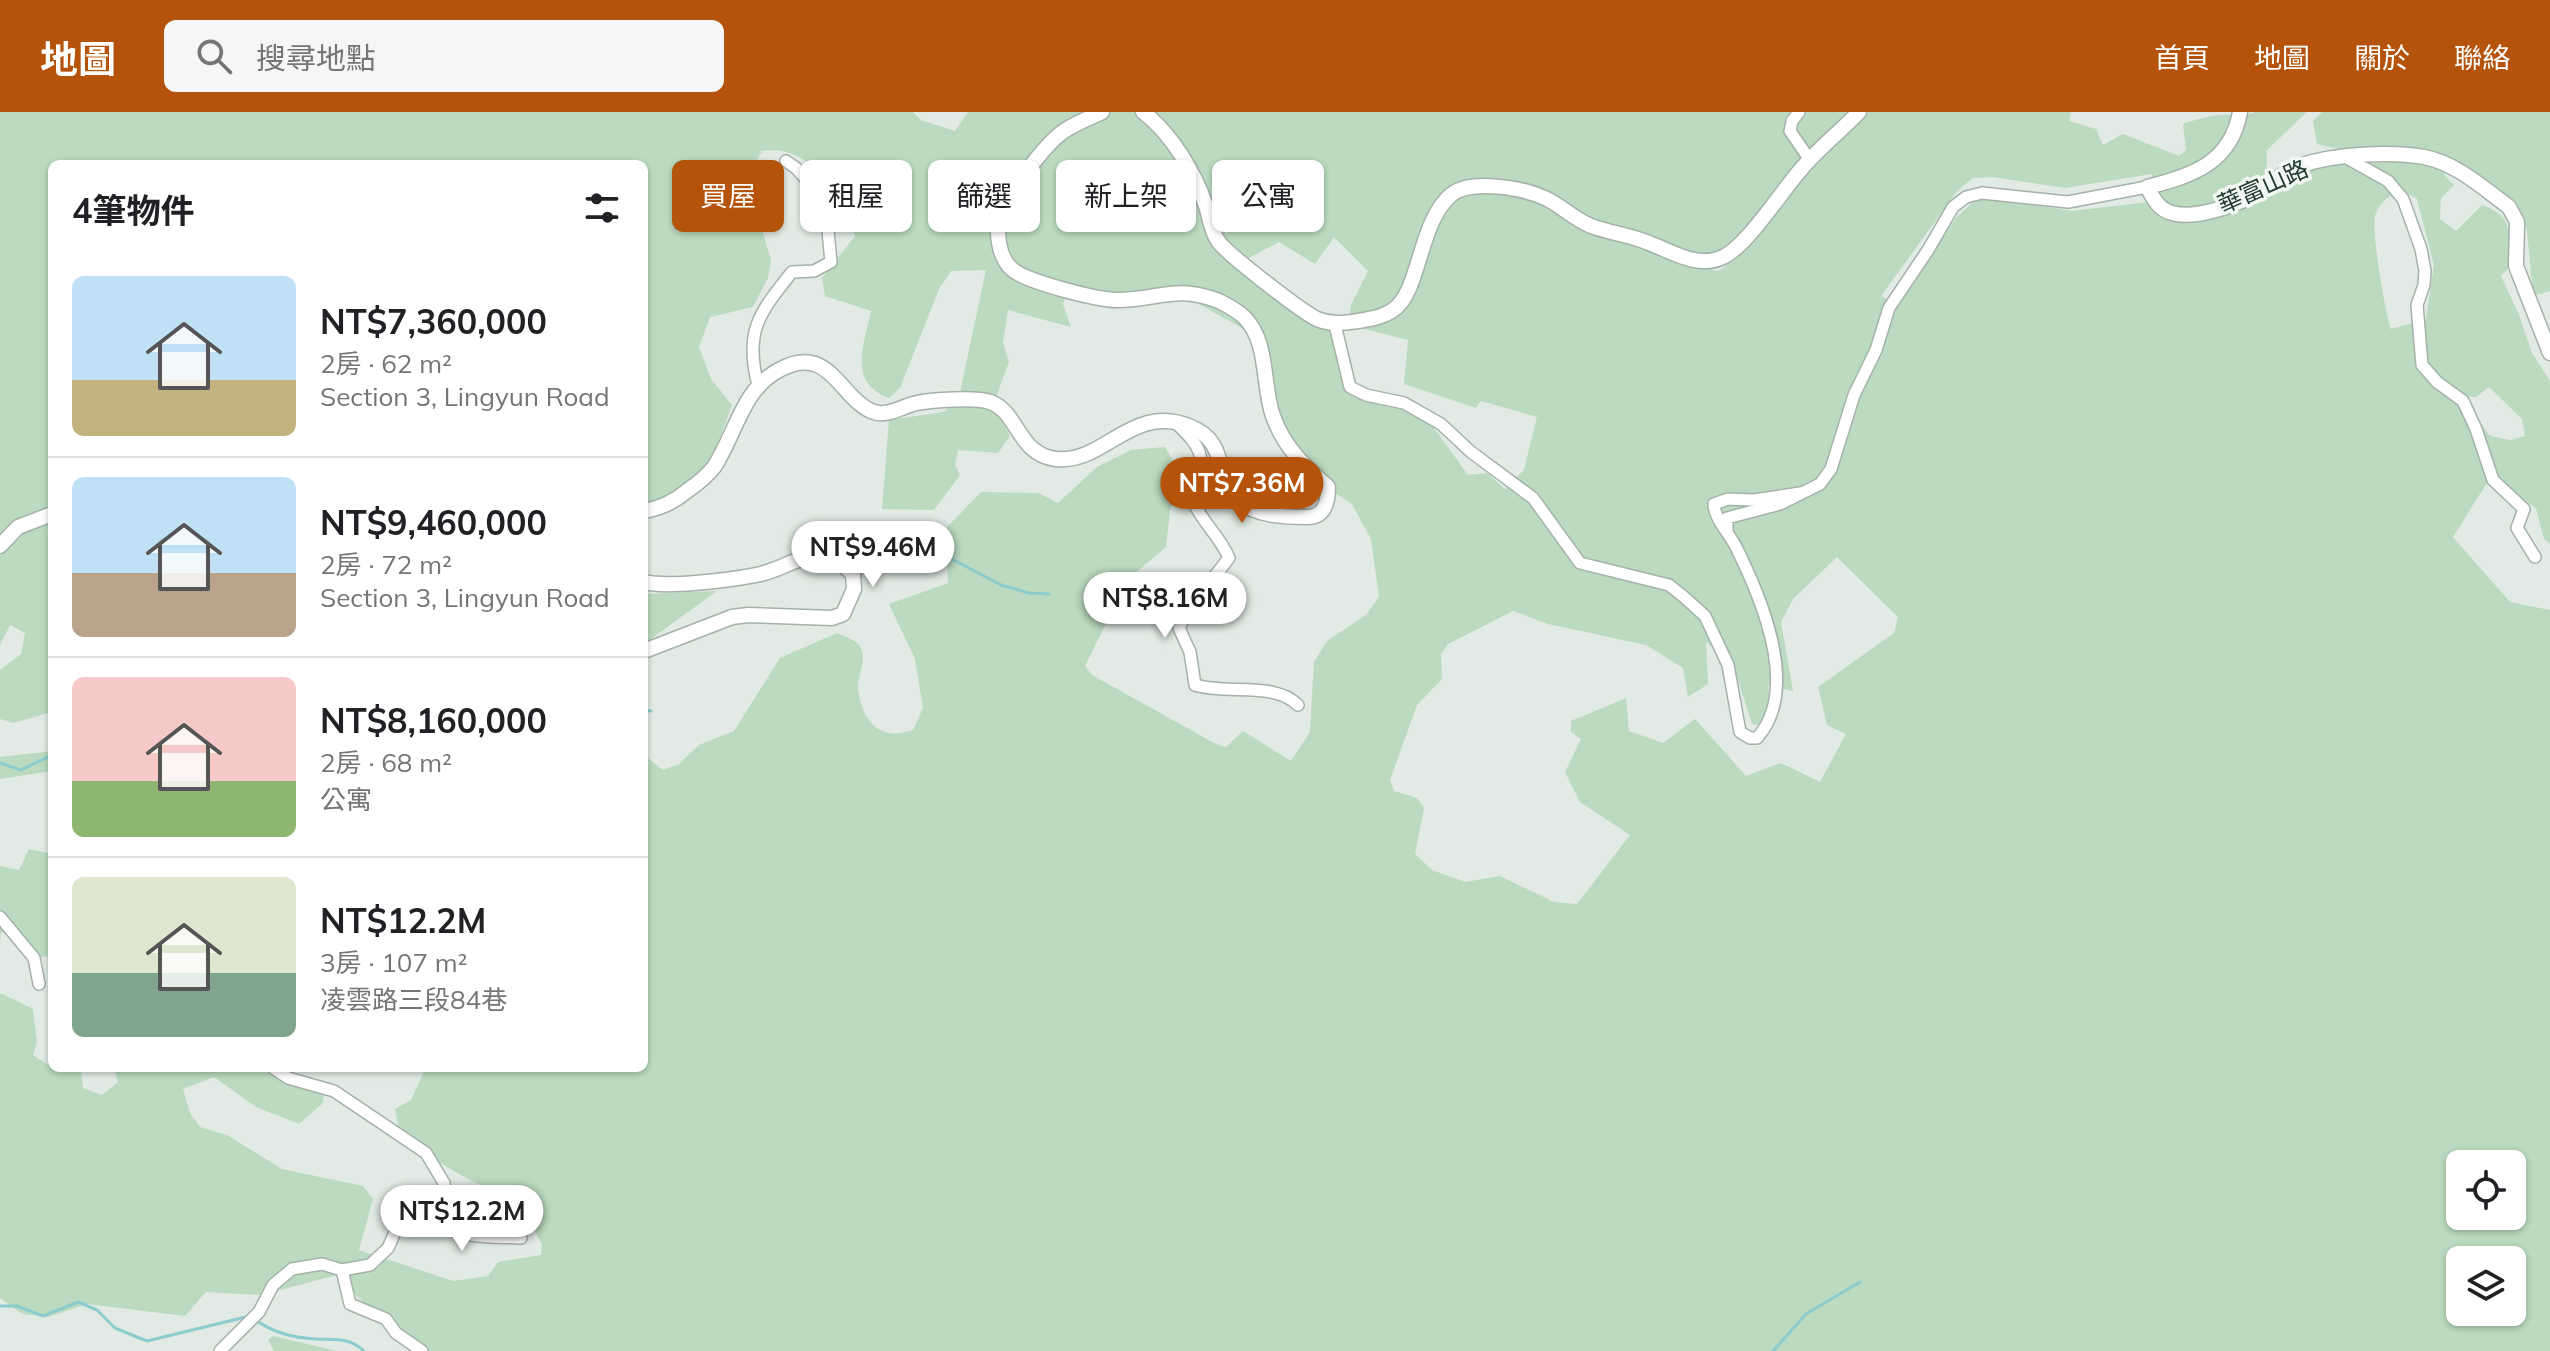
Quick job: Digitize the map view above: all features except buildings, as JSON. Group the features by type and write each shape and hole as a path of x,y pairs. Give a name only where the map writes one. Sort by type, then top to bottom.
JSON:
{"street":[{"path":"648,510 668,504 711,470 758,385 783,367 802,362 822,367 870,411 884,414 918,403 993,402 1030,447 1043,457 1076,457 1153,420 1174,421 1194,428 1213,441 1228,487 1237,500 1248,507 1273,514 1309,518 1319,514 1324,509 1328,487 1298,461 1281,436 1272,413 1256,336 1245,317 1226,304 1201,295 1178,292 1120,301 1098,299 1026,276 1006,263 998,229 1001,213 1009,199 1046,146 1064,130 1102,112"},
{"path":"1143,112 1155,121 1195,182 1218,241 1312,316 1335,325 1376,318 1397,306 1409,285 1441,203 1458,190 1476,185 1533,194 1547,199 1569,216 1589,225 1638,238 1684,258 1710,261 1727,255 1810,160 1859,112"},
{"path":"1799,112 1792,121 1790,131 1810,160"},
{"path":"1727,530 1727,518 1780,504 1820,484 1831,469 1854,395 1876,350 1889,308 1953,207 1966,197 1982,193 2068,202 2186,176 2222,153 2237,131 2240,112"},
{"path":"2345,157 2388,181 2403,199 2421,249 2425,271 2417,305 2422,365 2437,382 2463,401 2493,480 2524,509 2517,528 2535,557"},
{"name":"華富山路","path":"2147,187 2156,204 2172,213 2212,211 2258,193 2284,173 2303,165 2345,157 2425,157 2447,164 2509,207 2517,222 2516,266 2550,353"},
{"path":"758,385 750,356 756,326 766,304 792,272 814,271 831,262 825,200 786,161"},
{"path":"1335,325 1350,387 1366,395 1404,403 1441,424 1471,452 1533,498 1580,563 1669,585 1705,616 1728,665 1740,732 1750,738 1757,738 1770,721 1776,705 1771,631 1756,587 1727,530 1714,512 1714,504 1728,499 1754,500 1800,493"},
{"path":"1174,421 1192,439 1200,455 1193,497 1196,507 1222,542 1229,558 1194,600 1179,628 1190,652 1195,685 1257,690 1291,698 1298,705"},
{"path":"0,546 18,527 48,516"},
{"path":"648,582 664,584 759,575 802,557 817,555 847,567 853,574 854,589 843,614 832,618 732,617 648,649"},
{"path":"1196,584 1210,582"},
{"path":"0,917 34,958 39,984"},
{"path":"220,1351 258,1313 273,1285 292,1269 322,1264 342,1270 370,1265 388,1248 396,1230 446,1197 444,1183 426,1153 334,1091 288,1078 279,1072"},
{"path":"426,1211 439,1225 463,1235 521,1238"},
{"path":"342,1270 350,1304 386,1319 396,1333 422,1351"}],"green space":[{"path":"0,112 913,112 921,120 955,131 968,112 1847,112 1778,185 1735,247 1689,257 1703,267 1718,271 1752,243 1812,163 1869,112 2071,112 2069,121 2096,129 2103,145 2123,134 2179,156 2186,150 2183,124 2222,115 2307,112 2266,151 2266,171 2235,203 2246,207 2285,180 2308,169 2392,163 2395,149 2340,149 2317,144 2313,121 2322,112 2550,112 2550,291 2533,296 2527,230 2517,207 2455,166 2444,175 2454,185 2441,198 2440,219 2456,231 2482,205 2501,215 2508,229 2509,267 2501,276 2532,353 2550,381 2550,544 2544,539 2536,508 2490,478 2453,537 2510,602 2550,610 2550,1351 410,1351 337,1275 261,1295 206,1292 185,1316 87,1304 48,1317 22,1314 0,1298 0,993 33,1009 37,1043 33,1055 48,1065 48,1072 81,1072 83,1088 102,1095 118,1082 115,1072 281,1072 300,1086 324,1095 323,1103 299,1124 256,1107 214,1077 183,1089 190,1113 200,1127 227,1135 282,1169 363,1186 373,1199 359,1250 453,1281 488,1276 498,1262 541,1255 542,1245 531,1223 533,1206 480,1185 415,1146 400,1135 395,1109 411,1100 424,1072 648,1072 648,758 663,770 679,764 699,745 734,731 780,658 837,633 855,642 862,651 858,689 868,719 882,731 901,733 913,730 923,708 915,659 889,604 948,583 947,560 928,547 981,492 1039,493 1058,503 1097,467 1131,450 1165,447 1183,478 1170,510 1166,547 1128,579 1085,666 1092,675 1214,743 1226,747 1243,731 1291,761 1310,732 1314,662 1327,641 1366,615 1379,597 1371,539 1352,504 1308,476 1292,456 1251,337 1242,328 1188,298 1067,293 1063,304 1071,327 1008,310 1003,343 1009,362 993,405 1010,436 998,453 958,450 955,464 960,475 934,510 882,509 889,420 944,412 959,397 986,270 951,271 939,289 900,388 889,398 867,383 862,362 871,311 825,296 822,278 855,236 854,232 912,232 912,160 803,160 779,151 762,151 757,160 672,160 672,232 763,232 771,260 768,278 753,307 710,317 699,347 711,379 732,405 710,465 673,497 648,506 648,160 48,160 48,713 13,723 0,719 0,670 21,654 25,633 10,625 0,645","holes":["2152,174 2148,202 2072,211 1991,198 1975,200 1956,218 1897,304 1881,296 1958,190 1973,178 1992,177 2065,188","2401,190 2417,199 2434,265 2426,319 2391,329 2379,271 2375,216 2379,206","1334,237 1368,271 1351,305 1349,325 1408,340 1404,384 1476,408 1481,401 1537,417 1524,470 1505,489 1487,473 1468,475 1431,424 1350,384 1325,319 1243,261 1279,242 1315,264","2489,387 2522,419 2525,436 2511,440 2490,436 2460,396 2476,397","1837,557 1898,617 1894,633 1818,687 1827,725 1846,734 1820,782 1781,763 1746,776 1695,719 1663,743 1629,731 1626,698 1571,721 1571,732 1581,739 1565,772 1580,802 1630,835 1577,904 1554,902 1500,876 1465,882 1432,870 1415,854 1424,808 1417,798 1394,791 1390,780 1417,705 1442,679 1441,654 1448,644 1513,611 1548,624 1646,645 1683,668 1688,697 1708,684 1706,642 1733,664 1752,724 1772,728 1768,685 1793,691 1781,622 1793,599"]},
{"path":"717,591 648,641 648,594"},
{"path":"48,751 48,772 0,779 0,757"},
{"path":"29,849 48,853 48,956 41,957 26,939 1,932 0,942 0,866 19,870"},
{"path":"273,1336 337,1351 274,1351 268,1340"}],"waterway":[{"path":"857,562 879,552 933,549 1001,585 1029,593 1049,594"},
{"path":"0,763 21,770 48,757"},
{"path":"1773,1351 1806,1314 1860,1282"},
{"path":"0,1306 17,1306 43,1316 78,1302 97,1310 115,1328 147,1341 250,1316"},
{"path":"256,1320 284,1334 347,1341 364,1351"}]}
